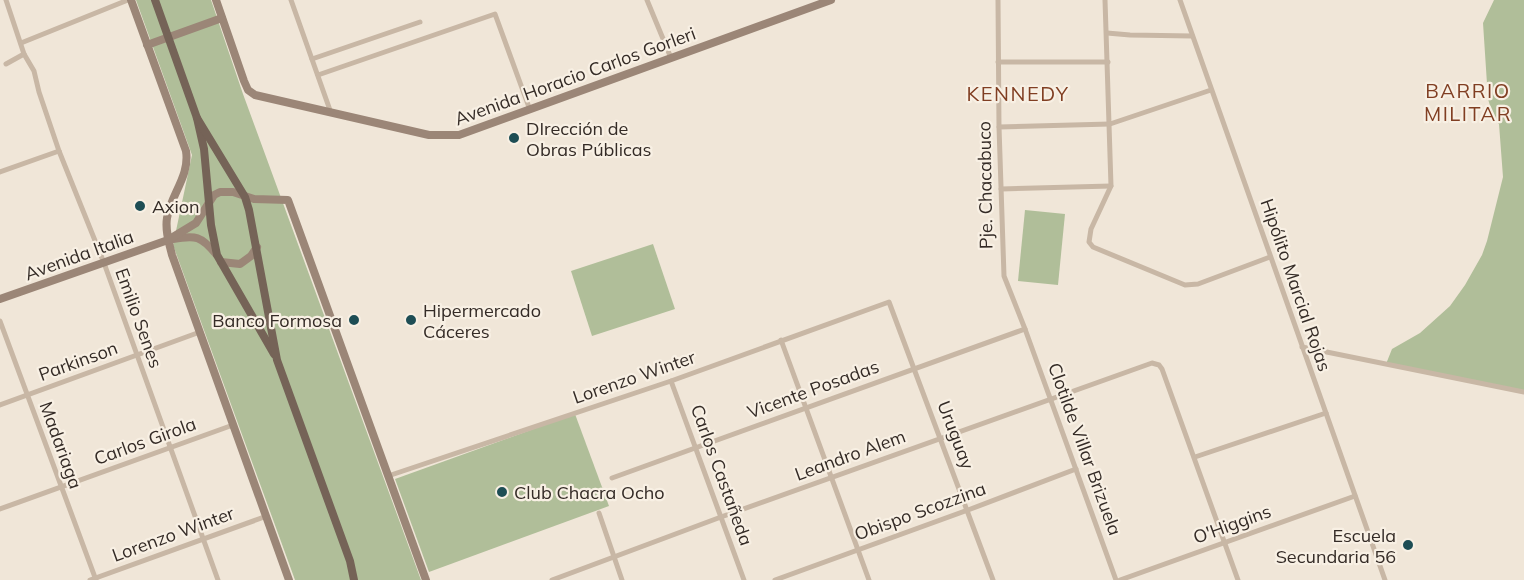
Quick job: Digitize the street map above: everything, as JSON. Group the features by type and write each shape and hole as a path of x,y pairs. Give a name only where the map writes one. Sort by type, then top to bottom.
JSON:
{"main road":[{"path":"130,0 187,158 185,173 168,214 168,240 289,580"},
{"path":"155,0 197,118 204,149 209,202 219,258 277,360 359,580"},
{"path":"147,45 222,18 216,0"},
{"name":"Avenida Horacio Carlos Gorleri","path":"222,18 244,81 248,90 255,95 332,114 443,136 459,135 831,0"},
{"path":"197,118 245,197 257,247 277,360"},
{"path":"209,202 214,195 226,190 245,197 288,200 426,580"},
{"name":"Avenida Italia","path":"168,240 196,223 209,202"},
{"name":"Avenida Italia","path":"0,299 168,240 191,236 199,238 205,241 219,258"},
{"path":"219,258 240,264 251,256 257,247"},
{"path":"350,561 354,580"}],"street":[{"name":"Emilio Senes","path":"6,0 24,54 34,71 59,151 104,263 218,580"},
{"path":"21,43 130,0"},
{"path":"291,0 332,114"},
{"path":"647,0 670,58"},
{"name":"Pje. Chacabuco","path":"998,0 1004,276 1025,329"},
{"path":"1105,0 1111,186 1090,229 1089,242 1093,247 1185,285 1198,284 1270,257"},
{"name":"Hipólito Marcial Rojas","path":"1179,0 1385,580"},
{"path":"318,75 495,14 530,110"},
{"path":"312,59 420,22"},
{"path":"1107,33 1192,36"},
{"path":"6,64 24,54"},
{"path":"998,62 1108,62"},
{"path":"999,127 1110,124 1212,90"},
{"path":"0,172 59,151"},
{"path":"1001,189 1111,186"},
{"name":"Lorenzo Winter","path":"388,476 671,381 889,302"},
{"name":"Uruguay","path":"889,302 993,580"},
{"name":"Madariaga","path":"0,321 93,579"},
{"name":"Vicente Posadas","path":"612,478 1025,329"},
{"name":"Clotilde Villar Brizuela","path":"1025,329 1118,580"},
{"name":"Parkinson","path":"0,405 200,332"},
{"path":"782,340 869,580"},
{"path":"1302,347 1524,392"},
{"name":"Leandro Alem","path":"552,580 1152,363 1160,364 1195,457"},
{"name":"Carlos Castañeda","path":"671,381 744,580"},
{"path":"1238,580 1195,457 1326,413"},
{"name":"Carlos Girola","path":"0,509 233,425"},
{"name":"Obispo Scozzina","path":"774,580 1076,469"},
{"name":"O'Higgins","path":"1118,580 1355,496"},
{"path":"599,513 622,580"},
{"name":"Lorenzo Winter","path":"93,579 267,516"}],"green space":[{"path":"136,0 211,0 243,94 421,580 295,580 173,245 192,155"},
{"path":"1494,0 1524,0 1524,392 1386,364 1392,349 1420,333 1450,306 1465,285 1487,241 1503,177 1499,124 1494,119 1488,99 1483,23"},
{"path":"1025,210 1065,214 1058,285 1018,281"},
{"path":"653,244 675,309 592,336 571,271"},
{"name":"Club Chacra Ocho","path":"575,414 609,506 429,572 395,479"}],"place":[{"name":"DIrección de Obras Públicas","path":"514,138"},
{"name":"Axion","path":"140,206"},
{"name":"Banco Formosa","path":"354,320"},
{"name":"Hipermercado Cáceres","path":"411,320"},
{"name":"Club Chacra Ocho","path":"502,492"},
{"name":"Escuela Secundaria 56","path":"1408,545"}],"district":[{"name":"KENNEDY","path":"1018,93"},
{"name":"BARRIO MILITAR","path":"1468,102"}]}
